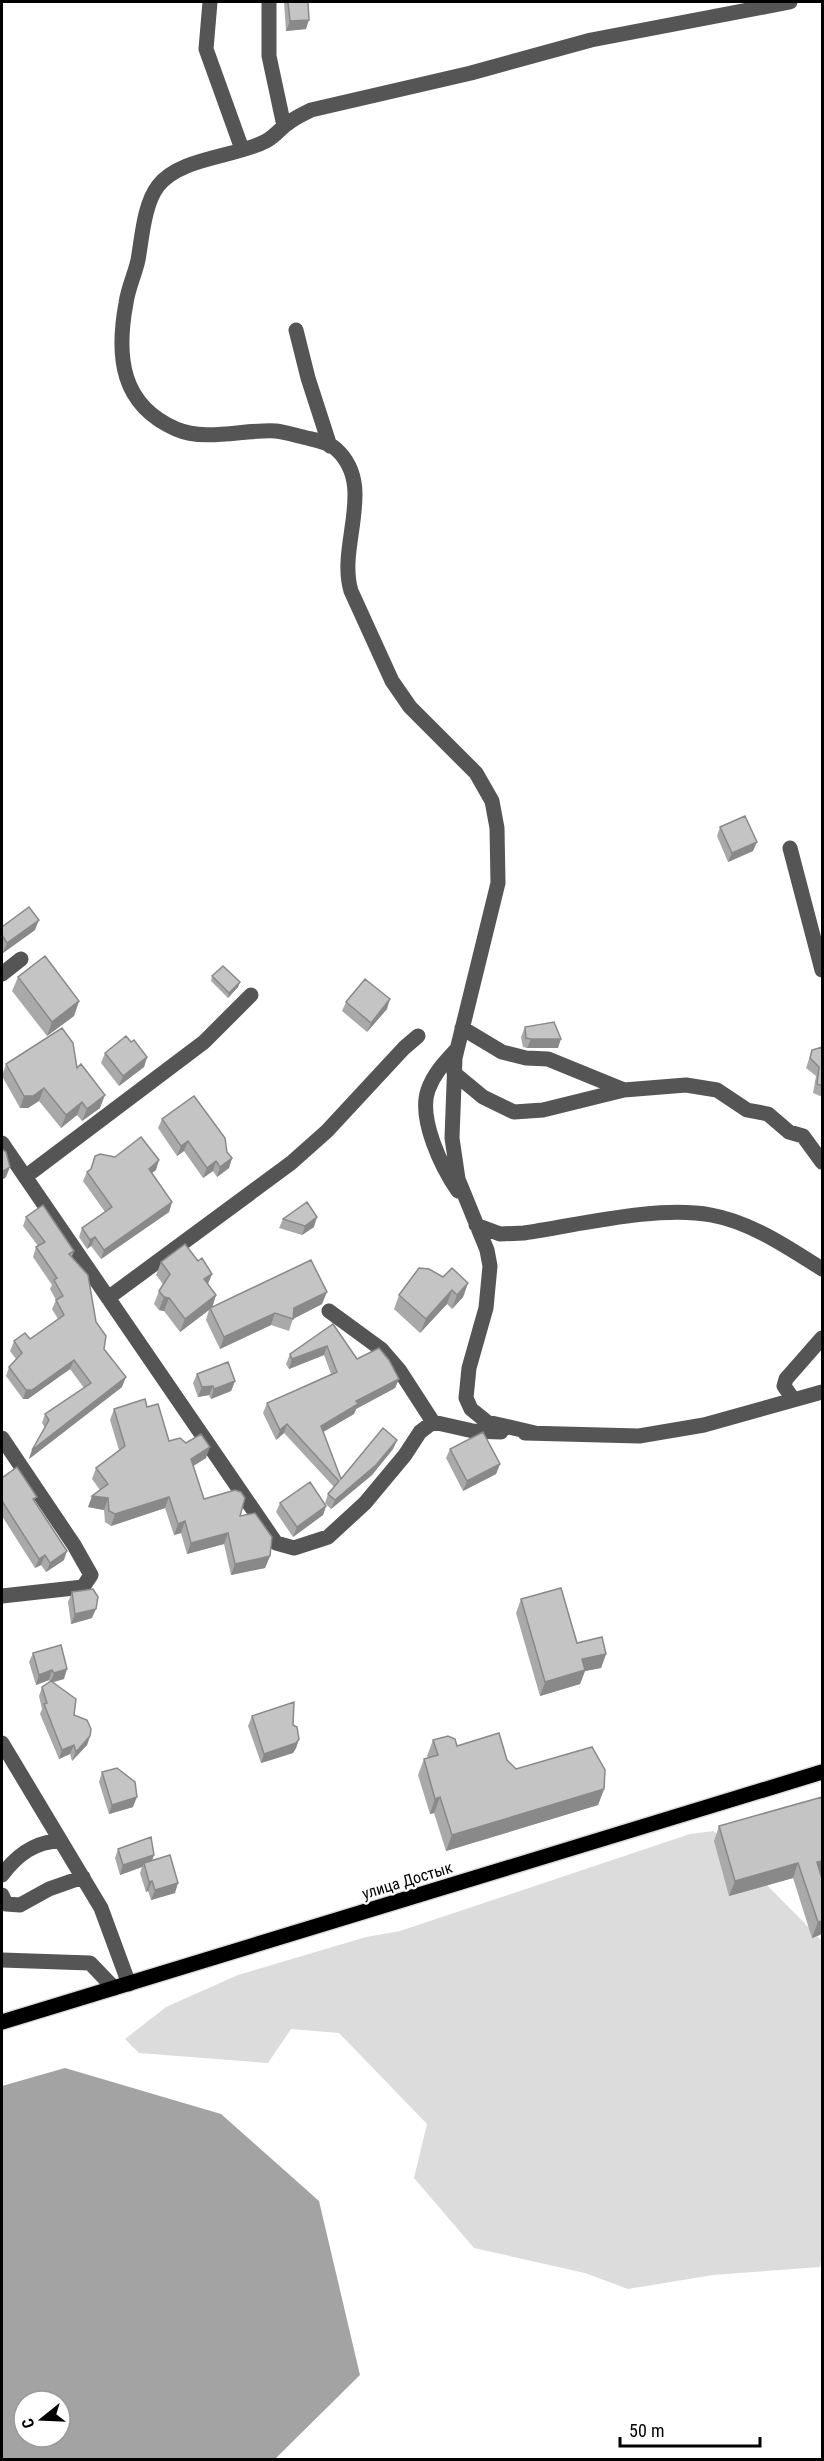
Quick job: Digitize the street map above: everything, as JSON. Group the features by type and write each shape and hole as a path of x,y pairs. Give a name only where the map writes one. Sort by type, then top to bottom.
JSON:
{"main road":[{"name":"улица Достык","path":"2,2022 822,1772"}],"street":[{"path":"210,2 206,49 242,149"},
{"path":"269,2 269,56 284,126"},
{"path":"330,446 277,431 201,434 179,430 153,418 126,382 121,364 126,302 138,261 144,222 158,185 185,166 266,141 284,126 311,110 471,73 591,40 790,2"},
{"path":"296,330 308,378 330,446 353,471 356,499 350,526 346,576 351,591 392,681 410,707 476,773 492,801 497,828 498,883 457,1048 454,1073 452,1138 458,1179 490,1266 486,1308 466,1387 466,1398 478,1416 495,1425 535,1433"},
{"path":"790,848 822,970"},
{"path":"2,974 21,959"},
{"path":"25,1177 52,1160 204,1042 251,995"},
{"path":"462,1028 501,1052 526,1058 548,1059 624,1090"},
{"path":"108,1298 291,1163 327,1131 404,1048 418,1036"},
{"path":"457,1048 436,1071 427,1093 427,1118 446,1173 468,1206"},
{"path":"454,1073 483,1097 514,1112 543,1110 624,1090 687,1085 717,1090 747,1110 768,1114 789,1132 803,1136 822,1162"},
{"path":"2,1143 276,1543 294,1548 328,1537 365,1503 405,1455 420,1432 433,1422"},
{"path":"476,1225 500,1234 524,1233 674,1212 712,1215 747,1227 822,1269"},
{"path":"329,1311 381,1349 400,1371 433,1422 473,1431 639,1436 704,1425 822,1392"},
{"path":"793,1399 784,1386 786,1379 822,1338"},
{"path":"459,1427 478,1416"},
{"path":"2,1438 74,1545 91,1575 83,1587 2,1596"},
{"path":"2,1743 101,1908 119,1958 121,1986"},
{"path":"2,1875 11,1862 26,1850 46,1841 61,1841"},
{"path":"2,1895 6,1904 20,1905 49,1889 82,1877"},
{"path":"2,1960 90,1963 119,1958"},
{"path":"90,1963 121,1986"}],"shaded area":[{"path":"714,1831 822,1941 822,2255 820,2267 713,2275 628,2289 585,2273 474,2248 414,2178 427,2124 339,2033 291,2029 268,2063 139,2053 125,2039 166,2007 238,1975 366,1937 400,1931 690,1834"},
{"path":"65,2068 221,2114 319,2201 360,2375 275,2459 2,2459 2,2086"}],"building":[{"path":"288,2 308,2 309,20 290,21"},
{"path":"745,816 757,842 732,853 720,827"},
{"path":"29,907 39,920 7,943 2,935 2,927"},
{"path":"45,956 79,1001 52,1022 18,977"},
{"path":"223,966 240,982 229,993 212,976"},
{"path":"365,979 390,999 371,1023 346,1002"},
{"path":"554,1022 561,1039 526,1038 525,1027"},
{"path":"62,1028 73,1043 77,1068 81,1064 105,1095 87,1109 82,1102 66,1115 44,1088 33,1096 24,1096 6,1064"},
{"path":"126,1036 131,1042 134,1040 147,1057 123,1076 105,1053"},
{"path":"822,1047 822,1086 817,1084 819,1067 810,1058 812,1050"},
{"path":"194,1096 225,1138 227,1152 232,1158 220,1167 216,1161 207,1168 188,1141 181,1146 162,1119"},
{"path":"141,1137 159,1160 149,1169 172,1202 104,1250 95,1237 90,1240 82,1228 112,1207 87,1172 91,1169 95,1156 100,1154 115,1157"},
{"path":"2,1149 6,1152 10,1167 2,1172"},
{"path":"307,1202 317,1217 305,1226 283,1219"},
{"path":"43,1205 74,1251 69,1254 88,1275 96,1322 106,1336 104,1349 126,1377 32,1450 49,1420 45,1414 91,1383 74,1360 32,1390 26,1390 9,1367 22,1353 14,1341 25,1333 30,1339 64,1315 56,1300 63,1296 54,1280 57,1278 36,1247 45,1242 26,1217"},
{"path":"185,1244 198,1261 202,1258 212,1274 204,1279 216,1295 185,1319 169,1298 164,1297 159,1291 170,1274 161,1262"},
{"path":"311,1260 327,1292 294,1308 293,1319 275,1313 224,1337 210,1308"},
{"path":"419,1268 429,1269 443,1277 452,1268 468,1283 457,1295 452,1290 426,1319 399,1295"},
{"path":"333,1324 357,1359 379,1348 389,1360 399,1379 356,1401 358,1404 321,1426 341,1479 383,1428 397,1440 376,1465 335,1500 328,1494 339,1481 287,1424 280,1430 267,1403 337,1372 327,1346 292,1359 290,1354"},
{"path":"228,1362 235,1381 214,1389 213,1386 202,1387 197,1374"},
{"path":"145,1399 147,1407 158,1404 169,1441 180,1438 186,1443 201,1434 210,1447 191,1459 204,1499 235,1490 241,1492 245,1498 240,1516 255,1513 272,1537 270,1556 235,1564 228,1533 191,1543 185,1521 178,1524 169,1497 115,1514 109,1511 108,1498 92,1496 108,1484 96,1468 125,1446 114,1409"},
{"path":"483,1432 500,1464 467,1481 450,1449"},
{"path":"17,1467 37,1497 33,1499 67,1551 50,1563 45,1555 39,1559 2,1501 2,1478"},
{"path":"310,1482 326,1506 297,1527 280,1503"},
{"path":"561,1588 577,1643 602,1637 606,1654 582,1659 585,1670 545,1682 521,1599"},
{"path":"93,1589 98,1597 96,1609 75,1614 72,1592"},
{"path":"61,1645 67,1669 54,1673 52,1670 39,1675 33,1653"},
{"path":"51,1681 76,1699 74,1715 87,1720 91,1729 90,1736 76,1752 74,1745 62,1750 44,1704 47,1703 42,1687"},
{"path":"294,1702 293,1725 297,1727 299,1739 296,1743 264,1754 252,1716"},
{"path":"499,1733 507,1760 516,1769 592,1747 605,1770 604,1789 452,1835 440,1797 435,1799 424,1759 438,1755 433,1740 448,1736 455,1739 457,1746"},
{"path":"117,1768 135,1782 137,1797 112,1805 102,1772"},
{"path":"822,1797 822,1861 817,1862 822,1879 822,1921 818,1922 798,1863 735,1881 719,1826"},
{"path":"151,1837 154,1855 123,1865 118,1849"},
{"path":"170,1855 178,1883 155,1890 152,1881 149,1882 144,1863"}]}
